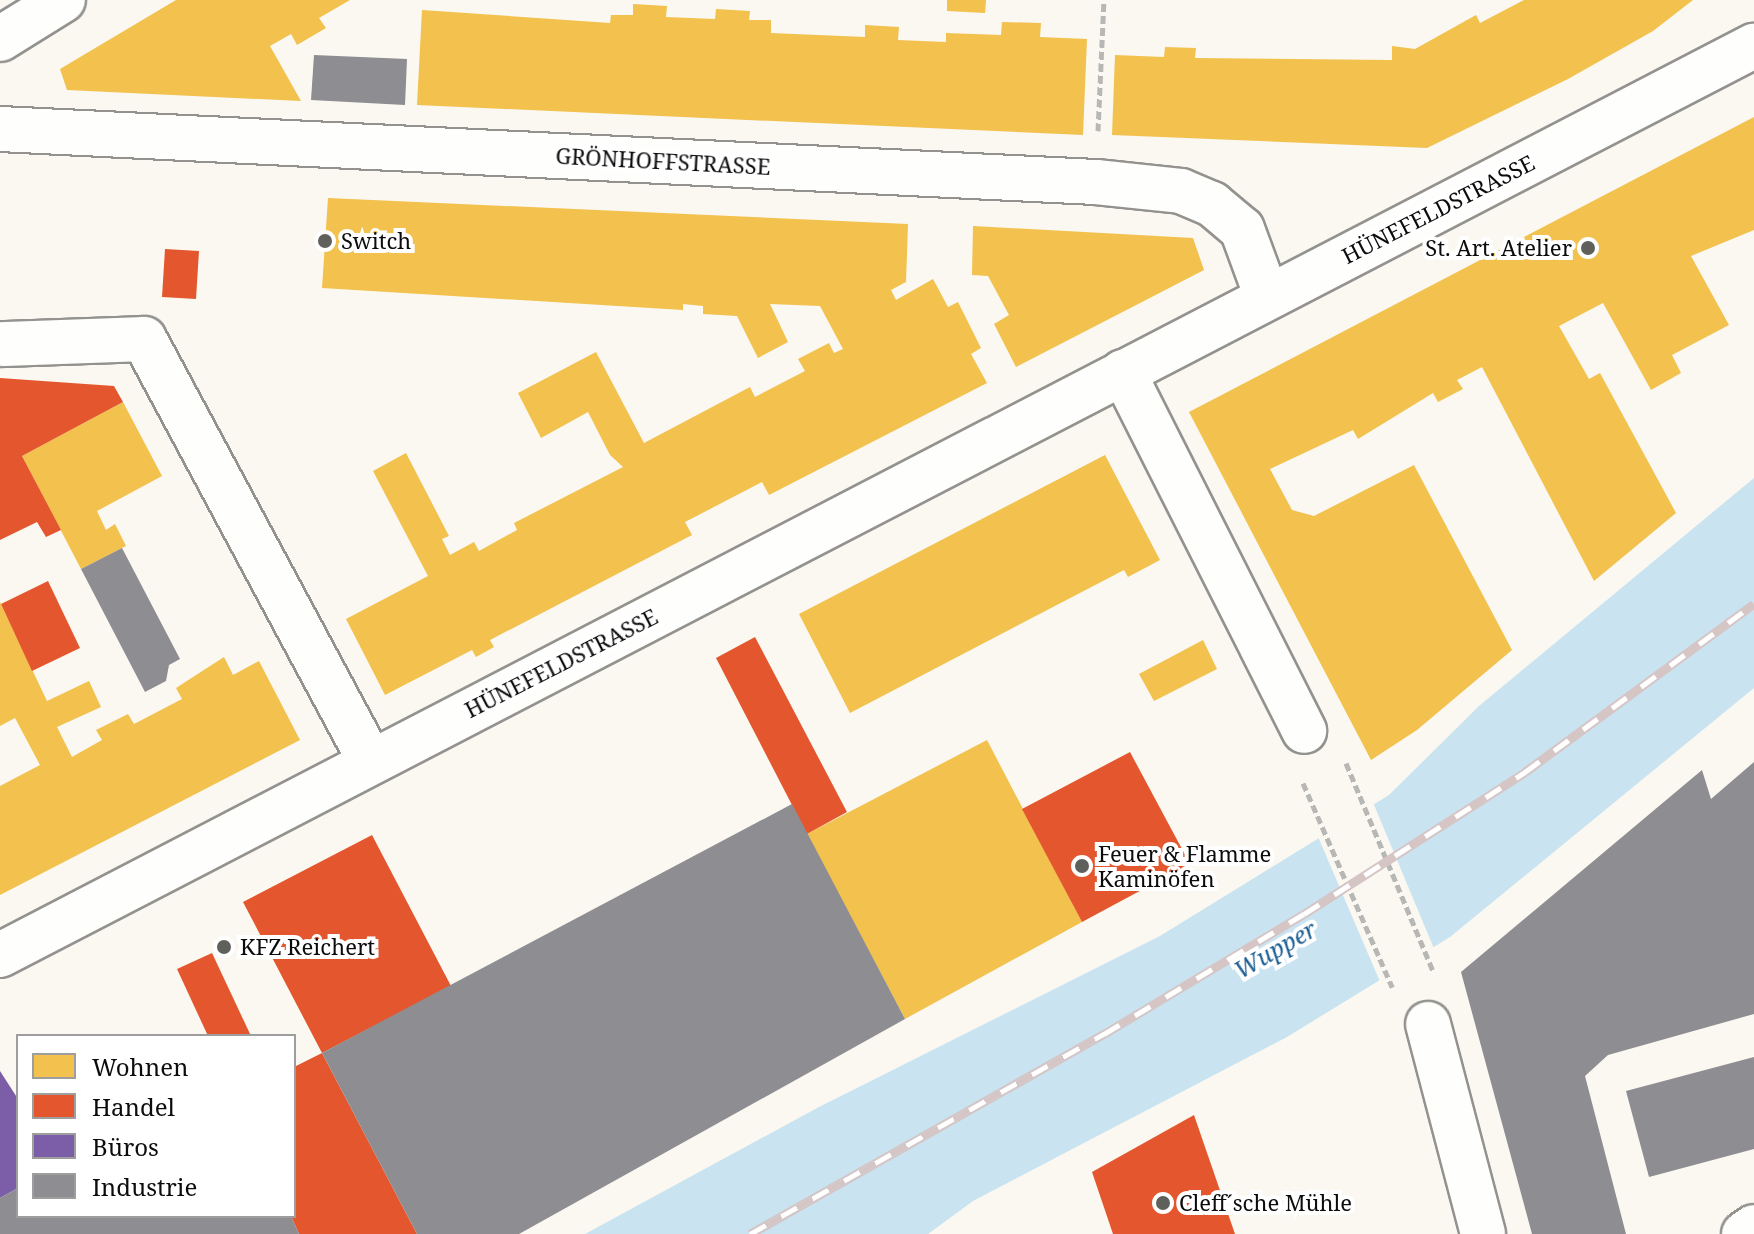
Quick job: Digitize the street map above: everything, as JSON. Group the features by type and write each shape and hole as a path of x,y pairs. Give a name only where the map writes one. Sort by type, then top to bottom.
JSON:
{"street":[{"path":"0,39 63,0"},
{"name":"HÜNEFELDSTRASSE","path":"0,955 1754,46"},
{"name":"GRÖNHOFFSTRASSE","path":"0,129 1096,182 1181,191 1212,204 1242,229 1267,297"},
{"path":"2,344 144,339 370,761"},
{"path":"1123,372 1304,731"},
{"path":"1428,1024 1483,1234"},
{"path":"1744,1234 1754,1227"}],"path":[{"path":"1096,182 1104,0"},
{"path":"1350,773 1436,979"},
{"path":"1308,792 1395,995"}],"water":[{"name":"Wupper","path":"1754,478 1754,688 1450,937 1287,1037 973,1201 928,1234 585,1234 819,1107 1160,936 1389,795 1479,706"}],"pier":[{"path":"1372,800 1435,951 1381,984 1316,832"}],"building: Wohnen":[{"path":"176,0 350,0 319,18 326,28 297,45 291,34 270,46 301,101 67,90 60,69"},
{"path":"947,0 986,0 985,13 947,11"},
{"path":"1524,0 1693,0 1653,31 1568,79 1427,148 1112,135 1115,55 1164,57 1165,47 1196,48 1195,58 1392,60 1392,46 1415,49 1476,15 1480,23"},
{"path":"633,4 667,6 666,17 715,19 716,9 750,11 749,20 771,20 771,33 865,37 865,25 899,27 898,40 946,42 946,33 1001,35 1002,22 1041,23 1040,37 1087,39 1083,135 417,105 422,10 610,23 611,15 633,15"},
{"path":"1754,117 1754,230 1691,256 1729,325 1672,355 1681,373 1651,390 1603,303 1559,326 1589,379 1600,373 1676,513 1594,581 1482,367 1457,380 1463,389 1438,402 1433,393 1358,439 1353,430 1270,469 1292,510 1314,516 1414,465 1512,650 1417,730 1371,760 1189,412"},
{"path":"328,198 908,224 906,282 891,290 896,300 933,279 948,307 958,302 981,348 971,354 987,383 769,495 762,482 685,522 692,535 490,640 494,647 476,657 472,650 385,695 346,619 428,576 373,471 406,453 449,536 442,539 450,555 474,542 479,551 517,530 514,523 623,467 610,455 588,412 541,438 518,393 596,352 644,443 750,387 755,397 805,371 798,359 829,343 834,353 843,349 820,306 770,304 788,342 758,358 737,316 703,314 703,306 683,304 683,310 322,288"},
{"path":"973,226 1193,238 1204,270 1016,367 994,324 1009,315 988,276 972,275"},
{"path":"123,402 162,476 97,511 106,530 115,524 126,546 81,569 22,456"},
{"path":"1105,455 1160,560 1128,577 1124,570 850,713 799,614"},
{"path":"0,602 47,701 89,681 101,707 57,727 72,757 102,740 96,730 128,714 134,724 182,699 176,688 224,657 233,675 259,661 300,740 0,895 0,786 40,765 15,718 0,726"},
{"path":"1203,640 1217,669 1154,701 1139,674"},
{"path":"987,740 1082,922 905,1019 807,834"}],"building: Handel":[{"path":"165,249 199,251 196,299 162,297"},
{"path":"0,378 114,386 123,402 22,456 61,530 46,537 37,522 0,540"},
{"path":"48,581 80,648 32,671 1,604"},
{"path":"755,637 847,812 807,834 716,658"},
{"path":"1130,752 1190,864 1082,922 1022,809"},
{"path":"372,835 451,986 322,1053 243,902"},
{"path":"212,953 250,1034 207,1034 177,969"},
{"path":"322,1053 417,1234 299,1234 292,1218 296,1218 296,1066"},
{"name":"Cleff´sche Mühle","path":"1194,1115 1235,1234 1113,1234 1092,1172"}],"building: Büros":[{"path":"0,1071 16,1096 16,1189 0,1198"}],"building: Industrie":[{"path":"314,55 407,59 405,105 311,100"},
{"path":"122,548 180,659 169,665 166,681 145,692 81,569"},
{"path":"1754,762 1754,1014 1608,1055 1585,1076 1626,1234 1532,1234 1461,972 1702,770 1711,799"},
{"path":"792,804 905,1019 519,1234 417,1234 322,1053"},
{"path":"1754,1057 1754,1149 1649,1177 1626,1091"},
{"path":"16,1189 16,1218 292,1218 299,1234 0,1234 0,1198"}],"railway":[{"path":"750,1234 1104,1034 1304,914 1525,772 1754,604"}],"place":[{"name":"Switch","path":"325,241"},
{"name":"St. Art. Atelier","path":"1588,248"},
{"name":"Feuer & Flamme Kaminöfen","path":"1082,866"},
{"name":"KFZ Reichert","path":"224,947"},
{"name":"Cleff´sche Mühle","path":"1163,1203"}]}
